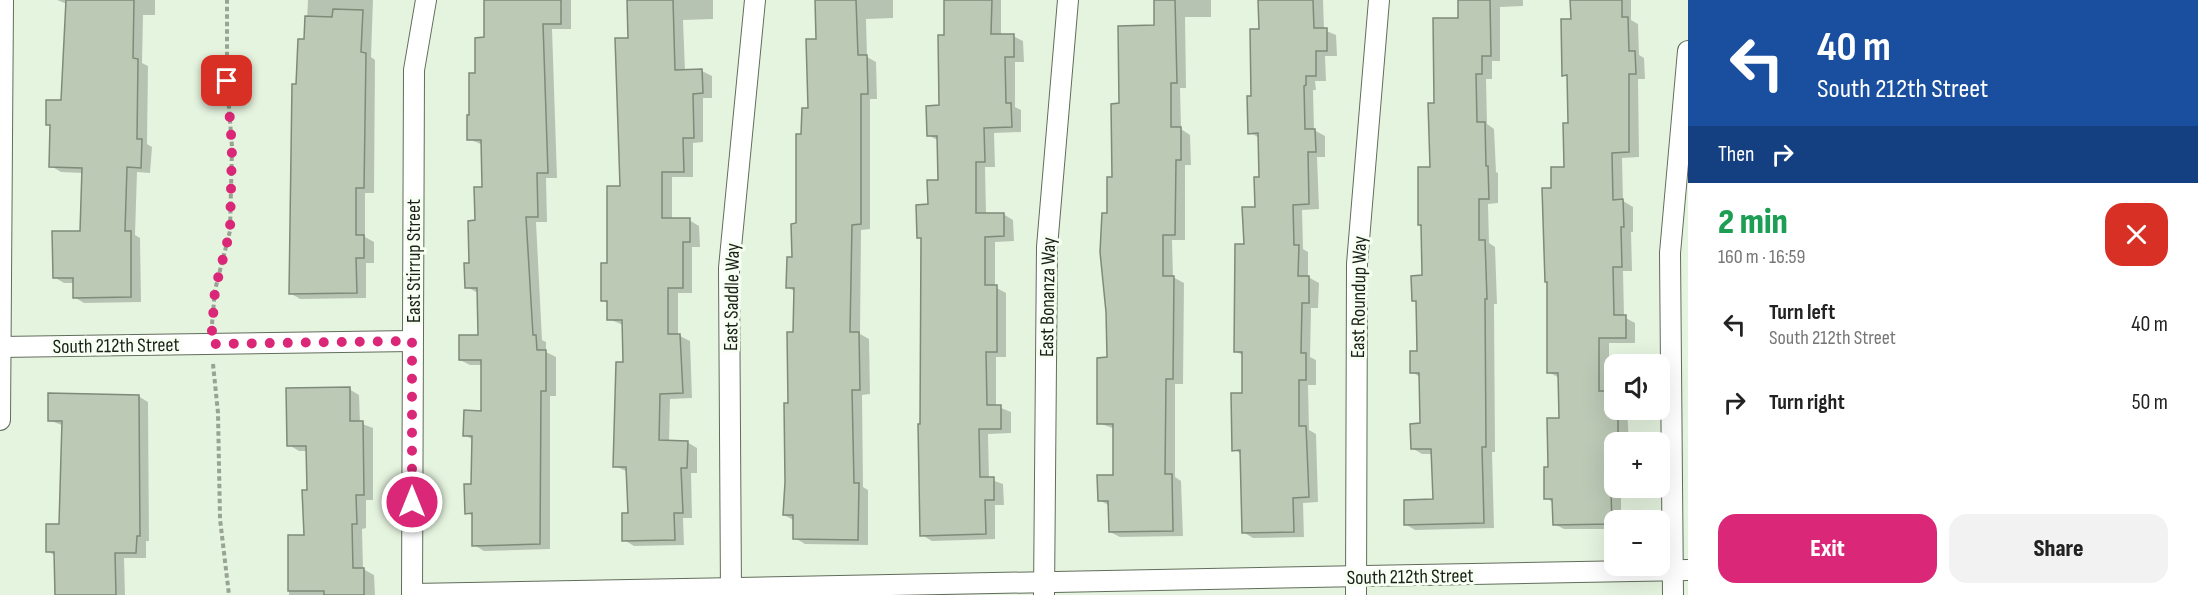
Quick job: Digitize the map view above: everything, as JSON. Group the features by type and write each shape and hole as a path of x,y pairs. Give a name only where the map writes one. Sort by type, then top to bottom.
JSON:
{"street":[{"path":"0,420 3,0"},
{"name":"East Stirrup Street","path":"412,595 414,70 426,0"},
{"name":"East Saddle Way","path":"730,592 729,268 755,0"},
{"name":"East Bonanza Way","path":"1044,589 1047,248 1068,0"},
{"name":"East Roundup Way","path":"1356,586 1357,264 1379,0"},
{"path":"1673,595 1680,570 1670,253 1688,51"},
{"name":"South 212th Street","path":"0,347 412,341"},
{"name":"South 212th Street","path":"412,595 1356,586 1680,570"}],"path":[{"path":"227,0 227,81 232,147 230,231 215,290 211,344 218,413 220,519 229,595"}],"building":[{"path":"66,0 134,0 133,58 138,59 137,139 142,139 141,168 127,167 125,231 131,231 131,297 73,298 73,278 53,278 52,231 80,231 82,168 49,167 50,125 46,125 46,100 61,100"},
{"path":"484,0 561,0 561,24 543,24 548,173 537,173 538,217 526,217 533,335 536,335 537,350 546,350 546,391 541,391 540,544 472,546 472,513 465,514 464,484 471,484 472,436 463,436 464,410 481,411 481,360 459,360 459,335 478,335 477,288 465,288 464,263 469,263 468,221 475,220 474,187 482,187 481,140 467,140 467,115 469,115 469,73 475,73 475,38 484,37"},
{"path":"627,0 673,0 675,70 702,69 703,93 693,94 694,138 683,138 684,172 662,172 662,218 690,218 690,242 683,242 683,288 668,288 668,334 680,334 683,393 660,394 659,440 688,441 687,468 681,468 683,513 674,513 675,540 622,541 622,513 628,513 626,467 613,467 616,362 623,362 622,320 607,320 607,301 601,301 601,263 607,263 607,186 620,186 615,38 628,38"},
{"path":"815,0 856,0 858,55 867,55 868,94 861,94 861,224 852,225 850,332 859,332 860,390 852,390 854,483 859,483 858,540 793,539 793,515 783,515 784,403 788,403 787,332 793,332 794,288 786,288 787,257 792,257 791,224 796,223 796,134 801,134 802,108 808,108 806,39 816,39"},
{"path":"944,0 992,0 991,34 1014,34 1014,57 1005,57 1006,103 1011,103 1012,127 984,128 985,162 976,162 976,213 1004,213 1004,236 985,237 985,285 997,285 997,352 986,352 987,405 1001,405 1001,429 979,429 980,477 994,477 994,500 985,500 986,534 920,536 918,424 920,424 921,238 917,238 916,205 928,204 927,180 938,180 937,136 927,136 926,106 939,105 938,35 944,35"},
{"path":"1154,0 1175,0 1177,83 1171,83 1171,127 1181,127 1181,160 1176,160 1175,235 1163,235 1163,276 1174,276 1173,379 1166,379 1165,474 1172,474 1173,531 1109,532 1108,501 1098,501 1097,475 1113,475 1113,424 1097,424 1097,358 1107,357 1106,312 1100,252 1102,213 1107,213 1107,177 1112,177 1111,104 1119,103 1118,26 1154,25"},
{"path":"1258,0 1313,0 1314,28 1327,28 1327,51 1316,51 1316,76 1306,76 1304,86 1305,129 1315,129 1316,152 1308,152 1309,204 1293,205 1294,245 1299,245 1298,276 1309,276 1309,303 1302,303 1301,353 1306,353 1306,380 1299,380 1299,426 1306,426 1309,497 1293,498 1294,532 1242,533 1240,450 1232,451 1231,393 1242,393 1242,352 1234,352 1235,244 1244,244 1242,207 1255,207 1254,177 1259,177 1258,133 1248,134 1247,96 1251,96 1250,29 1259,29"},
{"path":"1458,0 1490,0 1491,56 1482,56 1482,74 1476,74 1477,122 1485,122 1489,199 1479,199 1479,240 1485,240 1487,299 1485,299 1486,447 1482,447 1484,523 1404,525 1404,500 1433,499 1431,449 1411,449 1410,424 1420,423 1419,373 1410,373 1410,351 1417,351 1416,301 1412,301 1411,276 1422,275 1421,225 1418,225 1418,167 1430,167 1428,103 1434,103 1433,18 1458,18"},
{"path":"1570,0 1622,0 1622,17 1628,17 1629,51 1635,51 1636,74 1629,74 1629,152 1612,153 1613,200 1623,199 1624,227 1621,227 1622,267 1613,267 1614,315 1626,315 1626,338 1599,338 1599,391 1604,391 1604,420 1618,420 1618,432 1604,432 1604,498 1611,498 1612,510 1604,510 1604,524 1553,525 1552,499 1544,499 1544,467 1548,467 1547,418 1559,418 1558,373 1547,373 1547,282 1545,282 1542,188 1551,188 1551,167 1564,167 1563,123 1568,123 1567,75 1562,76 1561,19 1571,19"},
{"path":"333,9 363,10 361,52 366,53 364,188 356,188 356,235 364,235 364,258 356,258 357,293 289,294 292,84 296,84 298,39 304,39 305,16 332,17"},
{"path":"350,387 350,421 363,421 364,495 356,495 357,524 352,524 353,568 364,568 364,595 324,595 324,591 288,591 288,535 304,535 302,490 307,490 306,446 287,446 286,388"},
{"path":"48,393 139,395 140,536 137,536 136,553 115,553 116,595 55,595 54,552 46,552 46,524 59,524 62,421 48,421"}],"route":[{"path":"227,81 232,147 230,231 215,290 211,344 412,341 412,502"}]}
